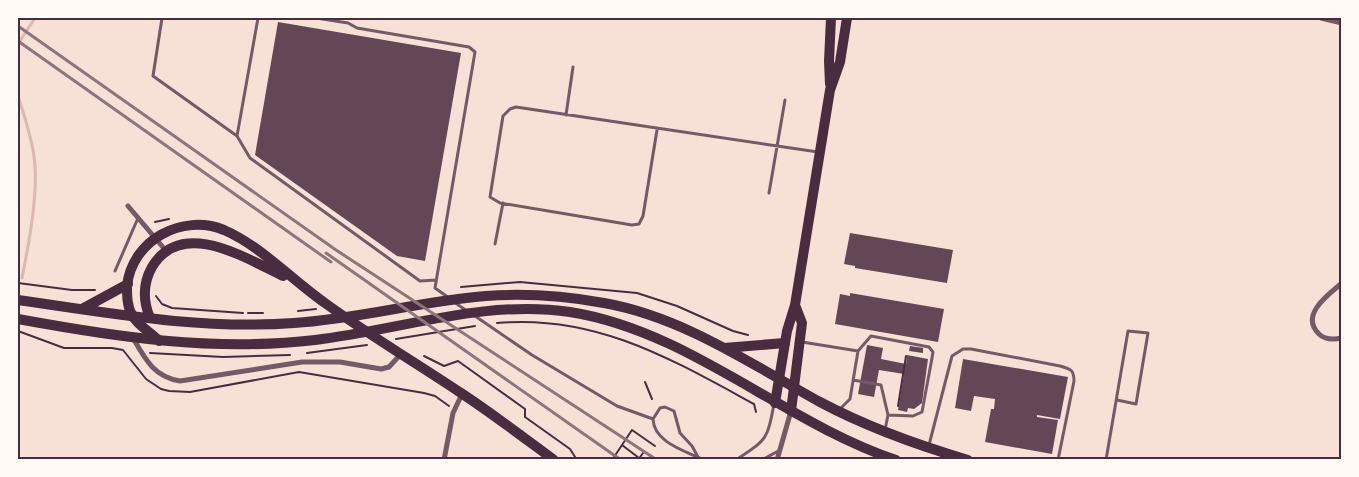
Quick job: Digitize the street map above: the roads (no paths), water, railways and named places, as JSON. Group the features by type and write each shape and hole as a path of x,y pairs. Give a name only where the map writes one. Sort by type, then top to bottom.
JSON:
{"main road":[{"path":"830,90 831,18"},
{"path":"775,403 785,343 795,305 830,90 840,62 847,18"},
{"path":"160,341 132,316 128,302 128,284 137,257 167,230 187,225 205,225 223,230 270,260 295,281 400,355 462,394 554,460"},
{"path":"150,318 145,302 146,282 155,262 167,252 182,244 206,244 231,252 295,281"},
{"path":"82,309 128,284"},
{"path":"18,300 132,316 235,325 328,320 468,298 535,294 608,303 657,317 724,348 839,411 885,432 968,460"},
{"path":"791,411 802,323 795,305"},
{"path":"18,319 132,338 246,345 350,335 487,311 548,310 608,320 676,348 775,403 859,446 896,460"},
{"path":"724,348 785,343"}],"street":[{"path":"1321,18 1342,23"},
{"path":"128,206 167,252"},
{"path":"1342,283 1319,304 1312,318 1315,329 1322,336 1333,340 1342,338"},
{"path":"132,338 153,370 166,378 180,381 293,363 340,362 381,369 389,367 400,355"},
{"path":"444,460 453,413 462,394"},
{"path":"777,460 791,411"}],"lane":[{"path":"162,18 152,76 237,136 250,158 420,281 437,280"},
{"path":"237,136 258,18"},
{"path":"316,18 348,23 357,28 469,47 475,52 435,288 568,378 622,409 653,419"},
{"path":"566,115 573,67"},
{"path":"769,193 785,100"},
{"path":"658,130 640,224 632,225 502,203 495,201 490,194 505,112 516,107 658,130 820,152"},
{"path":"495,244 502,203"},
{"path":"115,271 138,218"},
{"path":"1106,460 1116,400 1128,331 1148,334 1136,404 1116,400"},
{"path":"839,411 850,399 858,351 871,336 923,344 933,352 922,412 913,416 888,415"},
{"path":"800,342 858,351"},
{"path":"928,448 952,356 963,349 972,349 1060,366 1074,372 1074,381 1058,460"},
{"path":"853,380 881,385 888,415 885,432"},
{"path":"736,460 753,451 763,441 770,425 775,403"},
{"path":"698,457 692,446 680,433 674,411 665,407 660,408 653,419 656,430 661,436 686,454 704,460"},
{"path":"762,460 780,450"}],"waterway":[{"path":"18,44 35,18"},
{"path":"18,96 31,140 35,170 32,217 22,278"}],"railway":[{"path":"18,26 336,250 657,460"},
{"path":"18,41 331,262"},
{"path":"326,253 621,460"}]}
